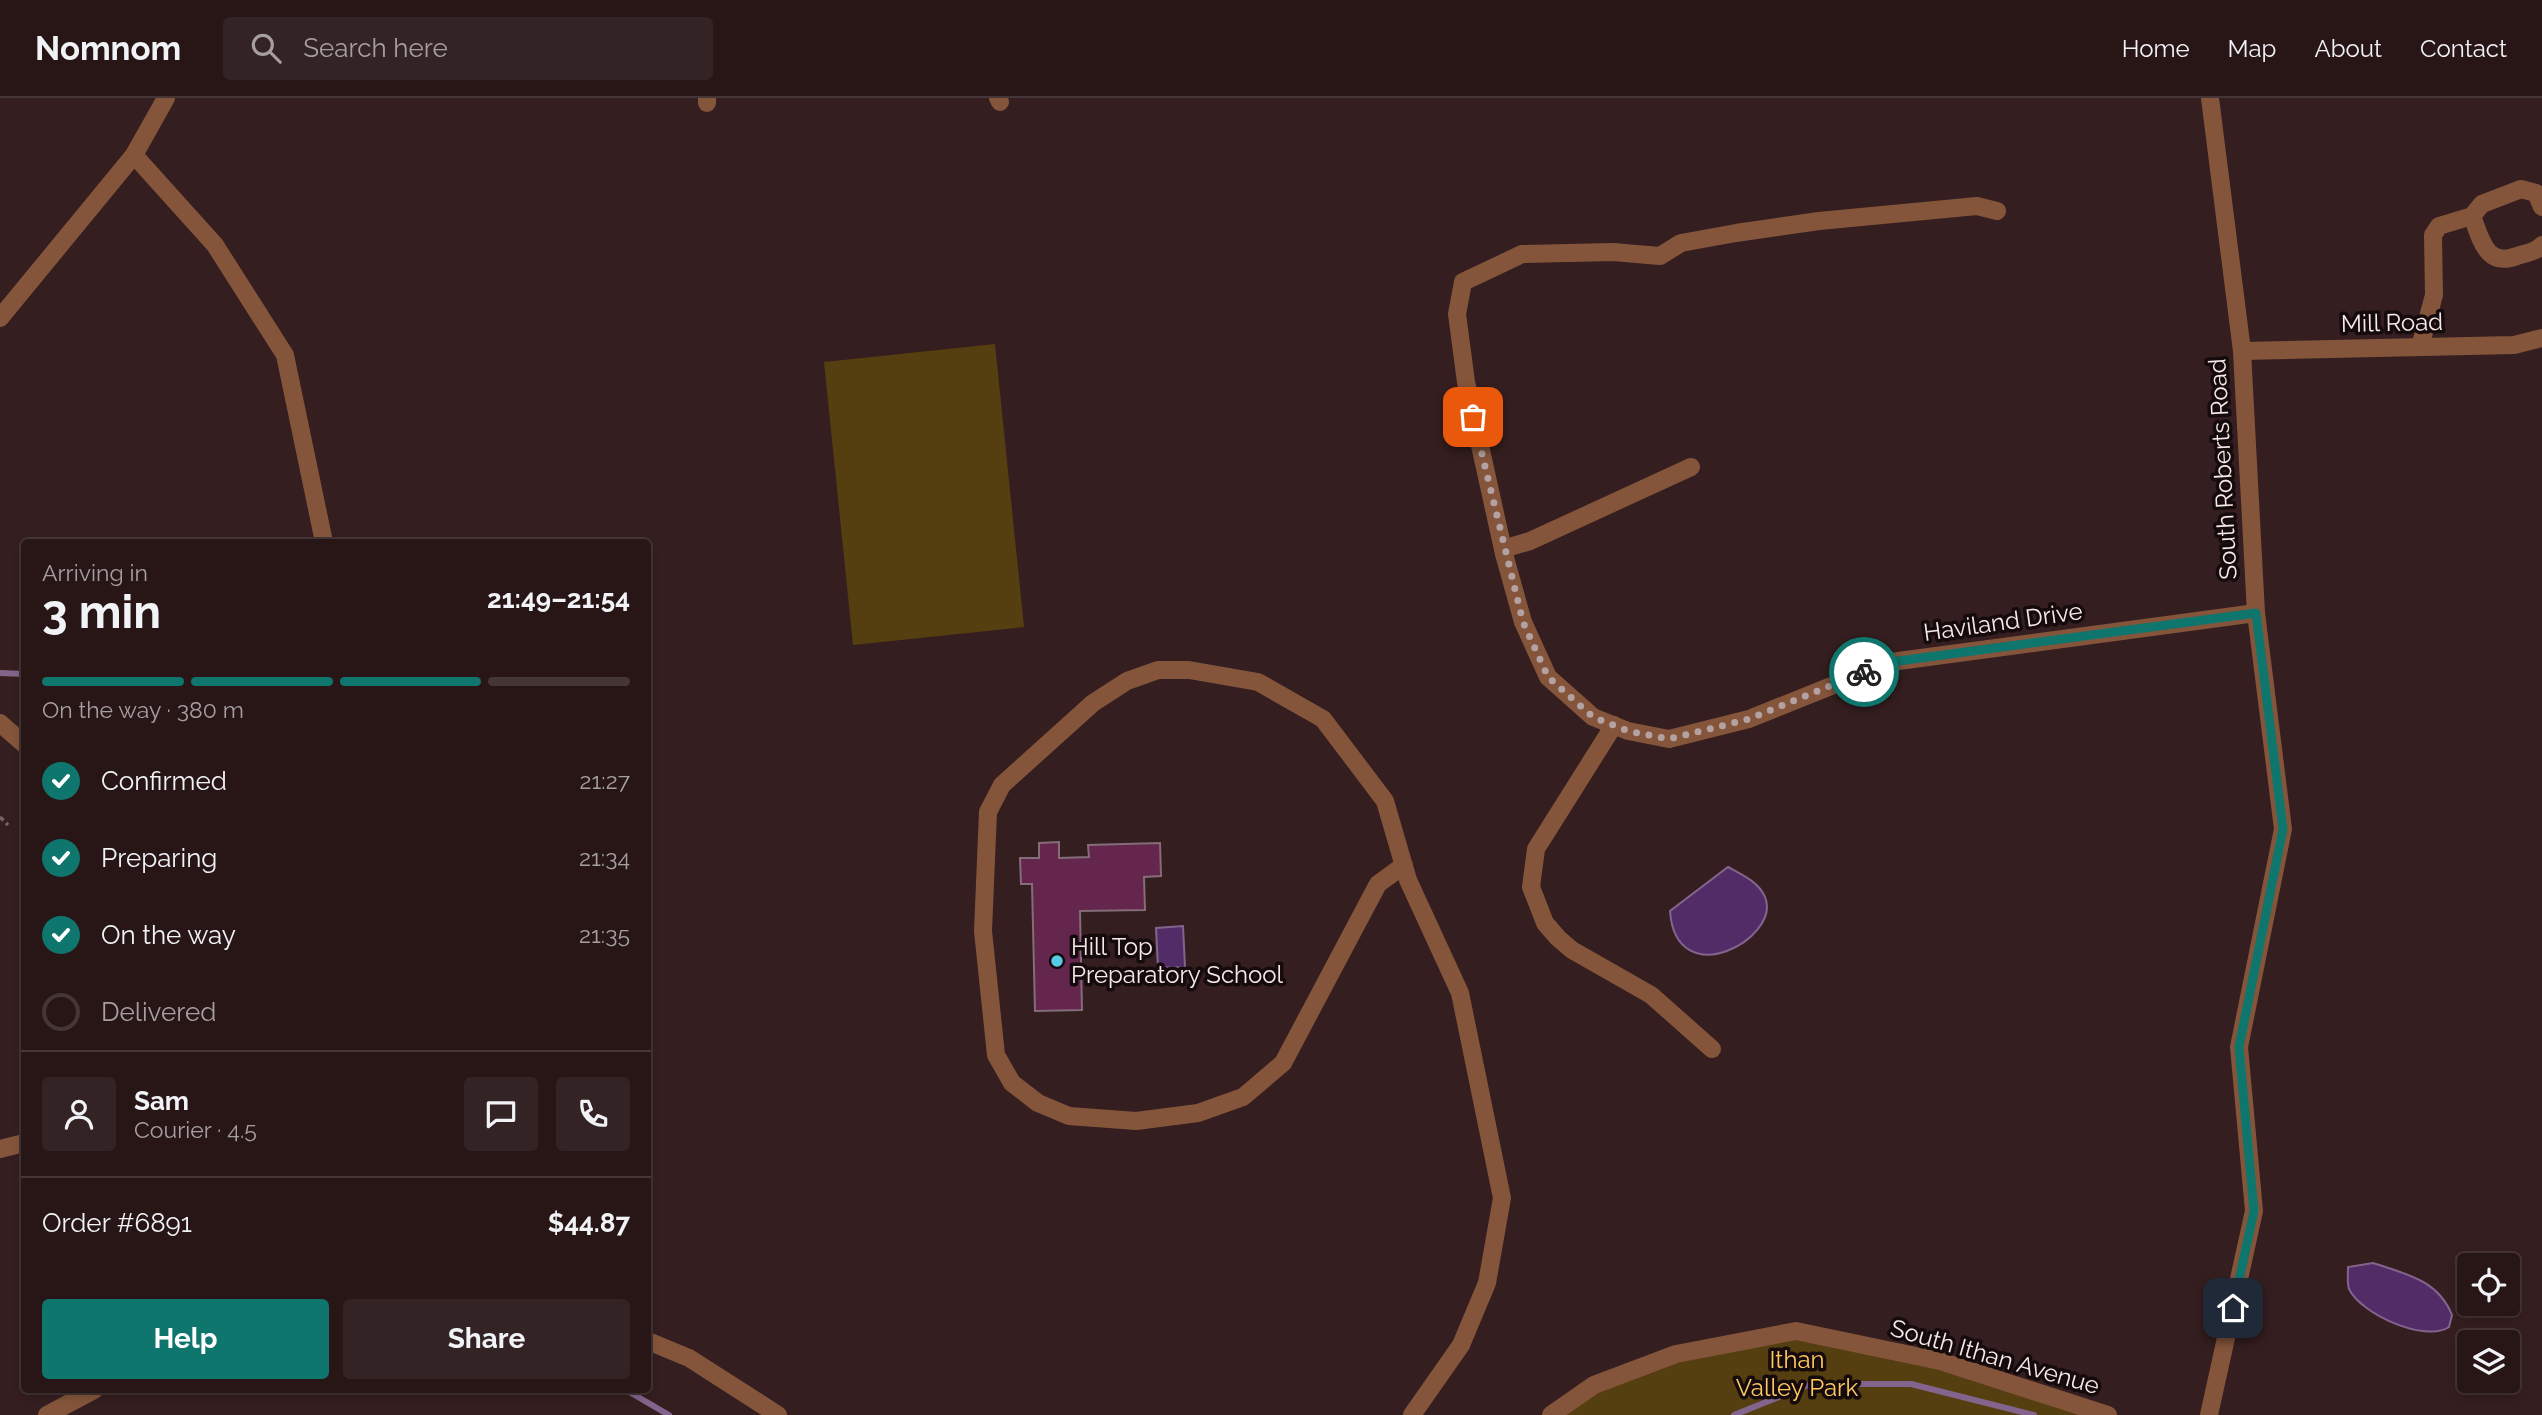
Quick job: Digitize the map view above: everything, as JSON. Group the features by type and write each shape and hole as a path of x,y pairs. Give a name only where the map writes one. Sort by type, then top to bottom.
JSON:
{"street":[{"path":"0,318 134,155 166,98"},
{"name":"South Roberts Road","path":"2209,1415 2254,1211 2239,1047 2283,829 2256,613 2242,351 2210,98"},
{"path":"134,155 215,246 285,355 323,539"},
{"path":"2420,347 2434,295 2433,235 2439,226 2472,216 2482,204 2521,189 2536,193 2542,207"},
{"name":"Haviland Drive","path":"1997,211 1977,206 1819,221 1681,243 1660,256 1613,252 1522,254 1463,282 1457,314 1466,382 1503,549 1523,622 1548,677 1593,717 1669,739 1749,719 1891,662 2256,613"},
{"path":"2472,216 2486,252 2497,260 2510,259 2538,249 2542,244"},
{"name":"Mill Road","path":"2242,351 2514,345 2542,338"},
{"path":"1503,549 1530,541 1691,467"},
{"path":"1404,865 1378,884 1283,1063 1243,1097 1198,1113 1136,1121 1069,1116 1038,1103 1012,1083 996,1055 983,931 988,812 1002,785 1093,703 1127,681 1158,670 1189,670 1258,682 1323,719 1385,802 1404,865 1460,993 1502,1198 1488,1283 1461,1345 1412,1415"},
{"path":"0,723 21,741"},
{"path":"1614,725 1536,849 1531,887 1545,923 1558,938 1572,950 1651,995 1712,1049"},
{"path":"0,1149 21,1144"},
{"name":"South Ithan Avenue","path":"1551,1415 1594,1385 1676,1354 1796,1331 1940,1361 2108,1415"},
{"path":"651,1342 690,1358 778,1415"},
{"path":"47,1415 88,1393"}],"path":[{"path":"0,817 8,825"}],"green space":[{"path":"995,344 1024,627 853,645 824,362"},
{"name":"Ithan Valley Park","path":"1796,1331 2105,1415 1551,1415 1594,1385"}],"shaded area":[{"path":"1728,867 1759,887 1765,897 1766,913 1758,929 1744,942 1726,951 1707,955 1690,950 1677,936 1670,911"},
{"path":"1183,926 1185,967 1158,968 1156,928"},
{"path":"2373,1263 2409,1275 2430,1286 2446,1303 2452,1315 2449,1327 2438,1331 2410,1329 2366,1308 2349,1289 2348,1267"}],"building":[{"name":"Hill Top Preparatory School","path":"1059,842 1059,858 1089,857 1088,845 1160,843 1161,876 1144,877 1145,910 1080,911 1082,1010 1035,1011 1032,884 1021,884 1020,858 1039,858 1039,843"}],"waterway":[{"path":"0,673 21,674"},
{"path":"1734,1415 1811,1384 1911,1384 2034,1415"},
{"path":"631,1393 669,1415"}],"way so far":[{"path":"1473,417 1504,554 1523,622 1548,677 1593,717 1628,731 1669,739 1749,719 1864,672"}],"place":[{"name":"Hill Top Preparatory School","path":"1057,961"}],"route":[{"path":"1864,672 1891,662 2256,613 2283,829 2239,1047 2254,1211 2233,1308"}]}
